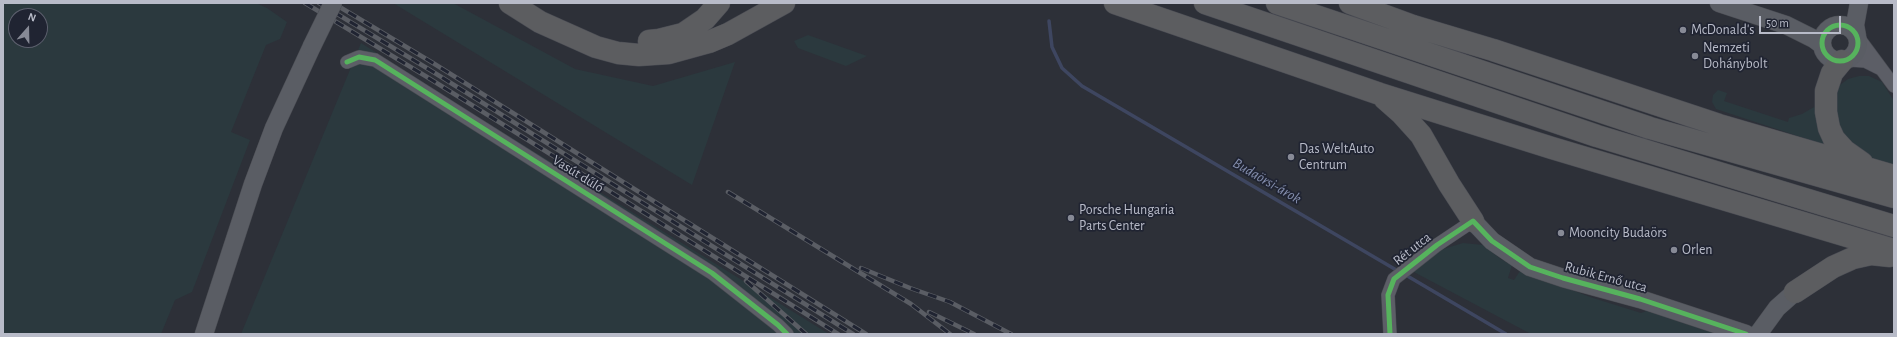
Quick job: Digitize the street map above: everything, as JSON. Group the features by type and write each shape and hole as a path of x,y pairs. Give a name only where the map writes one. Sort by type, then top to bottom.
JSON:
{"highway":[{"path":"510,3 540,22 596,48 618,53 639,55 669,53 709,42 728,34 784,3"},
{"path":"537,3 562,18 602,36 629,41 646,41 659,40 683,34 705,19 719,3"},
{"path":"1115,3 1380,94 1552,148 1894,250"},
{"path":"1205,3 1597,136 1894,226"},
{"path":"1277,3 1650,128 1894,197"},
{"path":"1350,3 1413,26 1492,50 1719,125 1894,176"},
{"path":"1377,3 1492,50"},
{"path":"1845,61 1832,73 1826,91 1826,112 1829,128 1834,139 1845,151 1870,169"},
{"path":"1380,94 1402,114 1421,135 1449,184 1473,221"},
{"path":"1795,292 1833,267 1853,258 1871,254 1894,257"}],"street":[{"path":"204,334 252,184 274,128 333,3"},
{"path":"1719,3 1786,25 1816,30 1829,34 1849,28 1857,36 1894,86"},
{"path":"1856,3 1829,34 1824,51 1831,59 1865,61 1884,71"},
{"path":"1845,61 1856,52 1858,47 1855,25 1859,3"},
{"name":"Vasút dűlő","path":"347,62 359,57 375,60 712,273 778,325 787,334"},
{"name":"Rét utca","path":"1390,334 1388,295 1394,279 1437,244 1473,221"},
{"name":"Rubik Ernő utca","path":"1473,221 1492,241 1530,267 1563,278 1640,299 1746,334"},
{"path":"1758,334 1777,308 1795,292"}],"shaded area":[{"path":"3,3 256,3 267,8 287,22 280,39 266,45 231,132 250,140 192,292 175,300 161,334 3,334"},
{"path":"393,3 453,3 575,69 653,86 735,62 692,185"},
{"path":"808,35 867,56 846,66 798,48 794,41"},
{"path":"361,43 475,115 829,334 241,334"},
{"path":"1859,76 1869,76 1882,82 1894,101 1894,168 1873,162 1838,138 1835,94 1840,85 1848,79"},
{"path":"1718,90 1727,93 1724,101 1788,122 1789,118 1802,114 1814,107 1817,108 1828,146 1716,109 1712,102 1713,95"},
{"path":"1463,243 1483,245 1501,259 1512,265 1508,278 1514,280 1520,271 1523,271 1590,297 1641,313 1647,311 1661,315 1717,334 1531,334 1412,271 1440,250"}],"waterway":[{"name":"Budaörsi-árok","path":"1049,21 1052,47 1062,68 1082,86 1398,271"},
{"name":"Budaörsi-árok","path":"1404,274 1506,334"}],"railway":[{"path":"305,3 427,77 838,334"},
{"path":"319,3 430,70 853,334"},
{"path":"333,3 433,63 866,334"},
{"path":"728,192 911,304 950,334"},
{"path":"861,268 950,302 1011,334"},
{"path":"746,281 806,334"},
{"path":"929,312 974,334"}],"cycle path":[{"path":"1844,25 1853,30 1857,36 1858,43 1857,50 1853,56 1844,61 1836,61 1827,56 1823,50 1822,39 1827,30 1833,26 1844,25"},
{"path":"347,62 359,57 375,60 712,273 778,325 787,334"},
{"path":"1390,334 1388,295 1394,279 1437,245 1473,221 1492,241 1530,267 1563,278 1640,299 1746,334"}],"place":[{"name":"McDonald's","path":"1683,30"},
{"name":"Nemzeti Dohánybolt","path":"1695,56"},
{"name":"Das WeltAuto Centrum","path":"1291,157"},
{"name":"Porsche Hungaria Parts Center","path":"1071,218"},
{"name":"Mooncity Budaörs","path":"1561,233"},
{"name":"Orlen","path":"1674,250"}]}
